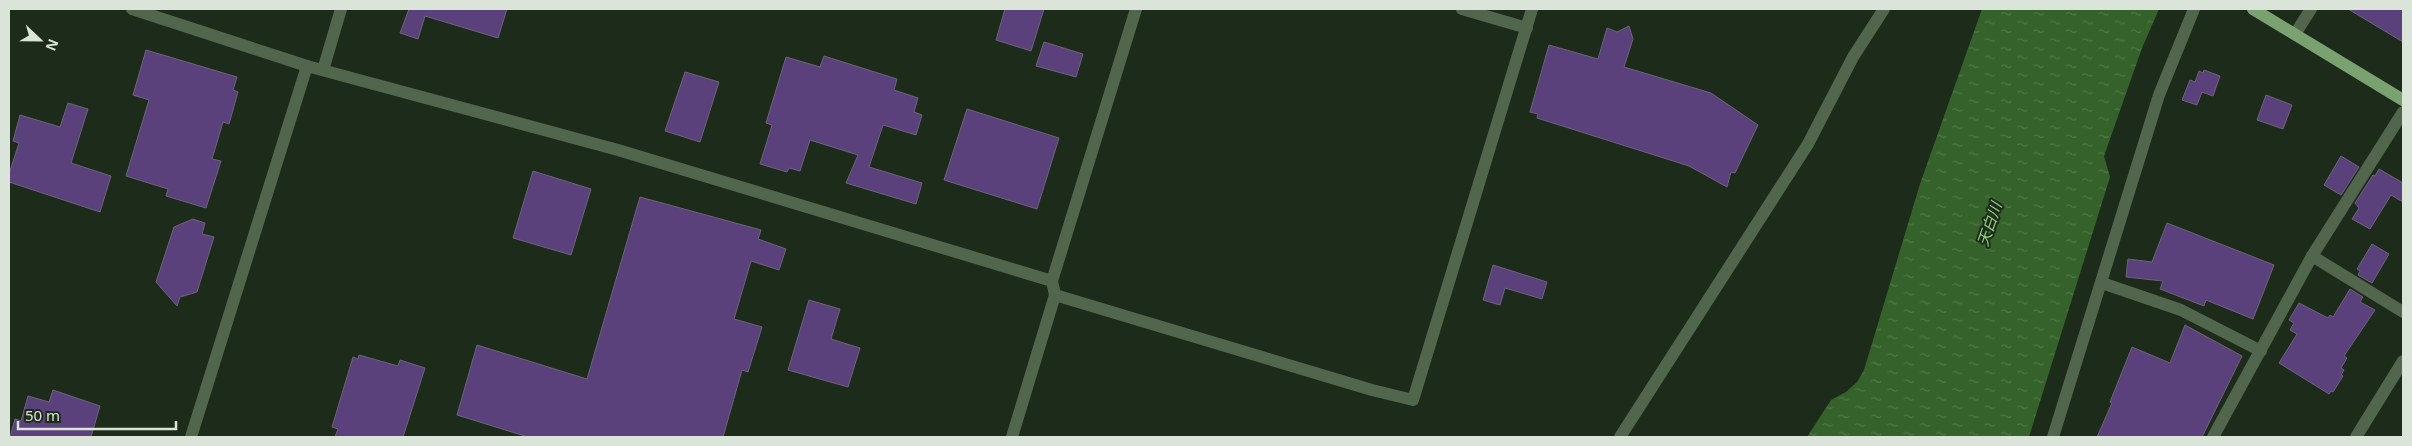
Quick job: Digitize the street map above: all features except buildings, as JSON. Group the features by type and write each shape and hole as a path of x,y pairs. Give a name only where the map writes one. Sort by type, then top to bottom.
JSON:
{"main road":[{"path":"2252,9 2403,100"}],"street":[{"path":"132,9 307,66 618,150 1052,281"},
{"path":"323,70 341,9"},
{"path":"1012,437 1054,295 1052,281 1136,9"},
{"path":"1462,9 1527,28"},
{"path":"1054,295 1372,390 1413,400 1532,9"},
{"path":"1620,437 1808,144 1853,57 1884,9"},
{"path":"2053,437 2159,95 2194,9"},
{"path":"2295,34 2311,9"},
{"path":"191,437 307,66"},
{"path":"2214,437 2312,256 2403,112"},
{"path":"2312,256 2403,312"},
{"path":"2102,283 2181,310 2261,351"},
{"path":"2356,437 2403,361"}],"water":[{"name":"天白川","path":"1982,9 2159,9 2142,48 2104,156 2110,177 2029,437 1807,437 1831,400 1846,392 1857,382 1864,370 1920,184"}]}
